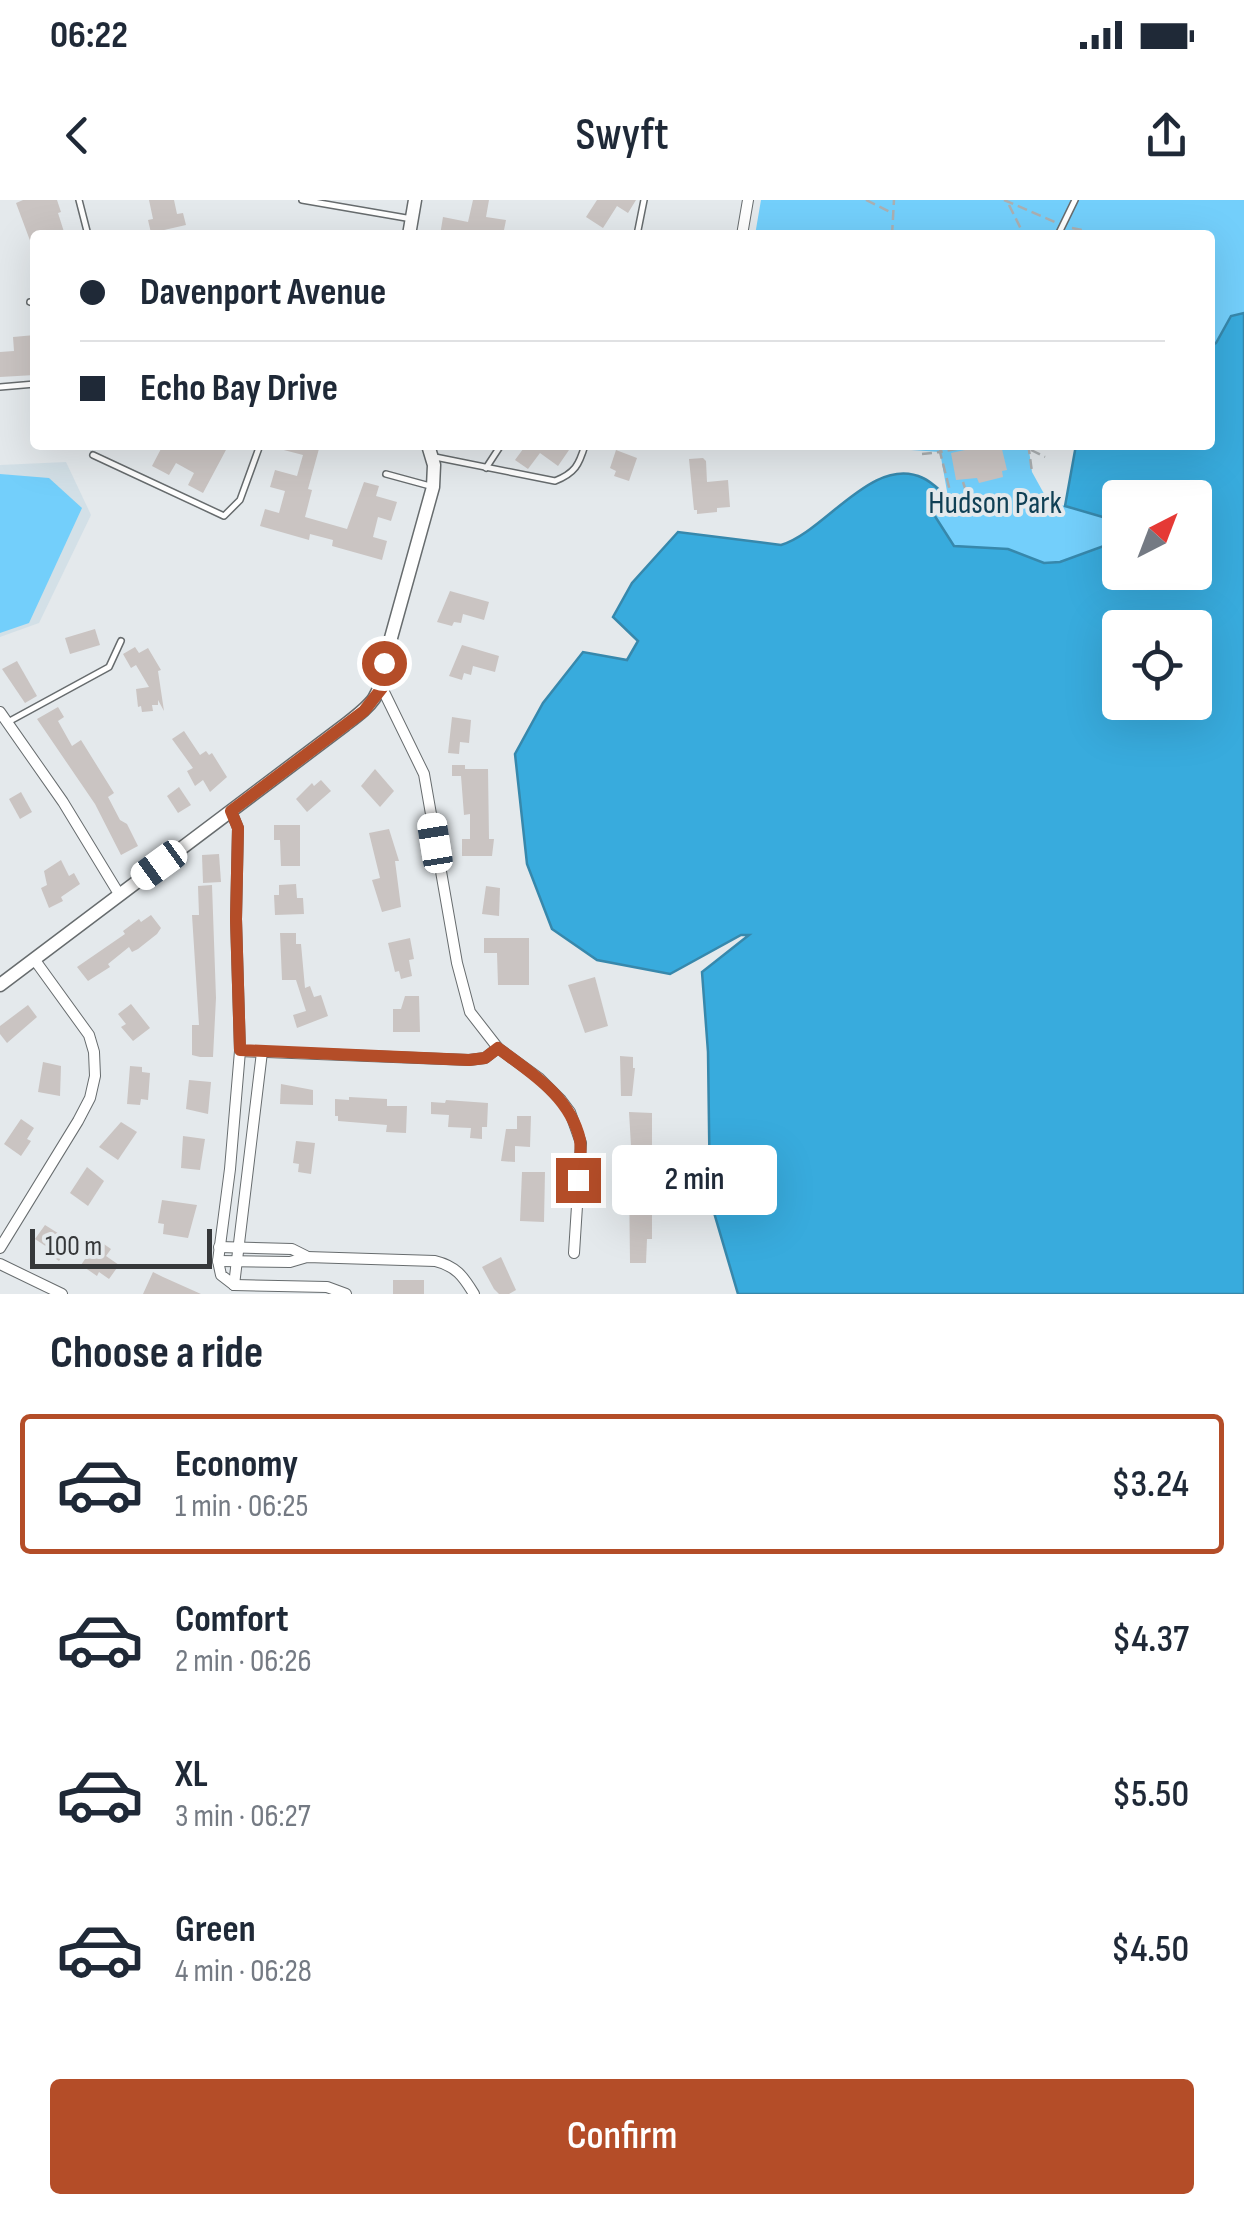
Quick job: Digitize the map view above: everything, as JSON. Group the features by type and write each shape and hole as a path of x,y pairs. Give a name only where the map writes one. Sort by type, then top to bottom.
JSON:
{"street":[{"path":"410,230 415,200"},
{"path":"743,230 748,200"},
{"path":"430,451 432,487 384,663 382,688 424,774 470,1012 498,1048 539,1078 570,1112 581,1143 574,1253"},
{"path":"0,985 364,711 382,688"},
{"path":"4,717 63,802 119,894"},
{"path":"231,811 238,828 240,1050 219,1247 221,1275 234,1285 327,1287 346,1294"},
{"path":"0,1248 78,1121 90,1098 95,1076 89,1035 34,959"},
{"path":"240,1050 469,1060 485,1058 498,1048"},
{"path":"234,1285 262,1052"},
{"path":"219,1247 292,1249 307,1257"},
{"path":"218,1261 290,1262 307,1257 435,1261 460,1272 474,1294"},
{"path":"0,1264 62,1294"}],"lane":[{"path":"79,200 87,230"},
{"path":"302,200 412,219"},
{"path":"638,230 644,200"},
{"path":"1061,230 1074,200"},
{"path":"0,387 30,384"},
{"path":"93,455 224,516 240,500 258,450"},
{"path":"486,468 497,450"},
{"path":"430,451 486,468 555,480 578,468 583,450"},
{"path":"386,474 432,487"},
{"path":"4,717 109,667 121,641"}],"path":[{"path":"866,200 892,213"},
{"path":"892,230 894,200"},
{"path":"1004,200 1021,230"},
{"path":"1008,204 1082,230"},
{"path":"922,454 951,450"},
{"path":"1031,450 1032,472"},
{"path":"1035,450 1045,457"},
{"path":"940,452 950,491"}],"shaded area":[{"path":"1244,313 1244,1294 738,1294 710,1199 708,1052 702,972 749,935 741,935 670,974 597,960 552,929 527,864 515,754 543,703 583,652 627,660 638,641 613,617 632,583 678,532 781,545 815,526 868,485 886,477 904,473 926,480 948,497 931,510 954,546 1008,549 1044,563 1060,562 1102,547 1102,590 1212,590 1212,480 1102,480 1102,517 1065,506 1075,450 1215,450 1215,344 1231,316"},
{"path":"66,462 91,515 39,623 0,637 0,465"}],"green space":[{"path":"761,200 1244,200 1244,313 1231,316 1215,344 1215,230 756,230"},
{"name":"Hudson Park","path":"911,450 1029,450 1032,472 1048,501 1102,517 1102,547 1060,562 1044,563 1008,549 954,546 931,510 948,497 940,452"},
{"path":"0,474 49,478 82,508 29,623 0,633"}],"building":[{"path":"57,200 63,230 30,230 30,241 16,203"},
{"path":"149,200 174,200 177,214 183,213 186,225 150,230 148,220 153,219"},
{"path":"473,200 489,200 486,217 506,220 504,230 441,230 443,217 468,222"},
{"path":"597,200 636,200 628,213 617,206 603,228 586,217"},
{"path":"30,335 30,375 0,377 0,352 14,351 13,337"},
{"path":"160,450 226,450 203,493 188,485 194,473 176,463 169,475 152,466"},
{"path":"284,450 319,450 305,517 347,529 364,482 379,486 376,496 397,502 391,521 378,517 373,537 387,541 382,560 332,546 333,540 310,534 309,540 260,526 265,509 279,513 285,491 270,487 275,470 297,476 303,455"},
{"path":"522,450 569,450 558,466 540,453 528,469 515,460"},
{"path":"616,450 637,458 629,481 614,476 616,471 610,468"},
{"path":"1002,450 1007,470 1002,471 1003,477 979,483 977,478 956,480 951,453"},
{"path":"703,458 707,482 728,480 730,507 697,514 689,459"},
{"path":"450,591 489,602 484,620 463,614 461,623 454,622 452,626 437,622"},
{"path":"95,629 100,645 70,654 65,638"},
{"path":"462,645 499,656 495,672 473,666 471,675 464,673 462,680 449,676"},
{"path":"135,647 139,653 148,648 161,670 158,671 164,711 158,700 158,705 152,705 153,711 142,712 138,707 136,689 149,687 136,665 131,668 123,654"},
{"path":"17,661 37,696 25,703 2,669"},
{"path":"58,707 64,717 58,721 72,746 81,740 114,793 108,797 138,846 121,855 95,804 37,719"},
{"path":"452,717 471,720 469,743 460,742 459,754 448,753"},
{"path":"184,731 200,755 212,753 227,777 210,792 203,780 195,786 187,771 193,768 172,739"},
{"path":"452,765 488,769 492,856 462,856 462,839 470,839 470,814 464,815 461,776 452,776"},
{"path":"375,769 394,791 380,807 361,786"},
{"path":"321,780 331,791 307,812 296,799 312,783 314,786"},
{"path":"179,787 191,805 178,813 167,796"},
{"path":"21,792 32,812 20,819 9,799"},
{"path":"274,825 300,825 300,866 281,866 280,840 274,840"},
{"path":"389,829 399,861 395,861 401,907 382,912 372,880 380,878 369,833"},
{"path":"219,854 221,882 203,883 202,855"},
{"path":"61,860 69,876 74,873 80,884 61,897 63,901 49,908 41,888 47,885 44,871"},
{"path":"296,884 297,898 303,898 304,914 275,915 274,895 279,895 279,885"},
{"path":"212,885 216,998 213,1057 200,1057 192,1055 192,1025 199,1025 192,915 199,915 198,886"},
{"path":"486,886 500,888 499,916 482,914"},
{"path":"151,915 161,928 157,934 132,952 129,947 108,964 110,967 88,981 77,967 125,934 123,931 139,919 141,922"},
{"path":"280,933 296,933 296,944 301,944 305,988 310,986 314,997 321,995 328,1016 297,1028 293,1015 306,1011 296,980 282,980"},
{"path":"410,938 412,976 401,979 399,971 395,972 388,943"},
{"path":"484,938 529,938 529,985 498,985 497,953 484,953"},
{"path":"595,977 608,1026 585,1033 568,985"},
{"path":"405,996 419,996 420,1032 393,1032 393,1009 401,1009"},
{"path":"131,1004 150,1028 133,1041 121,1027 126,1024 118,1014"},
{"path":"28,1005 37,1017 7,1043 0,1034 0,1026"},
{"path":"620,1056 633,1057 632,1096 621,1096"},
{"path":"43,1062 61,1066 60,1096 38,1092"},
{"path":"130,1066 142,1067 142,1072 150,1073 148,1100 141,1099 140,1105 127,1104"},
{"path":"189,1080 211,1082 208,1114 186,1109"},
{"path":"281,1084 313,1090 313,1105 280,1104"},
{"path":"335,1099 387,1099 387,1106 407,1106 406,1133 386,1132 387,1125 338,1121"},
{"path":"431,1102 488,1103 482,1139 470,1138 471,1128 448,1127 449,1115 431,1114"},
{"path":"629,1112 652,1113 652,1239 647,1239 646,1263 630,1263 629,1177 616,1177 617,1164 632,1163"},
{"path":"517,1116 531,1116 530,1147 515,1146 515,1162 501,1161 506,1129 517,1129"},
{"path":"21,1119 34,1128 21,1156 4,1144"},
{"path":"121,1122 137,1132 118,1160 99,1147"},
{"path":"183,1136 205,1139 200,1170 181,1168"},
{"path":"296,1141 315,1143 311,1174 298,1172 299,1164 293,1163"},
{"path":"87,1167 104,1181 88,1206 70,1193"},
{"path":"522,1172 545,1172 544,1222 520,1221"},
{"path":"162,1200 197,1205 188,1238 163,1234 164,1224 158,1223"},
{"path":"45,1225 72,1242 59,1261 35,1239"},
{"path":"98,1240 111,1249 106,1256 119,1265 109,1279 81,1265"},
{"path":"501,1257 516,1290 509,1294 499,1294 494,1289 482,1267"},
{"path":"153,1272 163,1277 201,1294 143,1294"},
{"path":"393,1280 424,1280 424,1294 393,1294"}],"route":[{"path":"384,663 382,688 364,711 231,811 238,828 240,1050 469,1060 485,1058 498,1048 539,1078 570,1112 581,1143 578,1180"}]}
